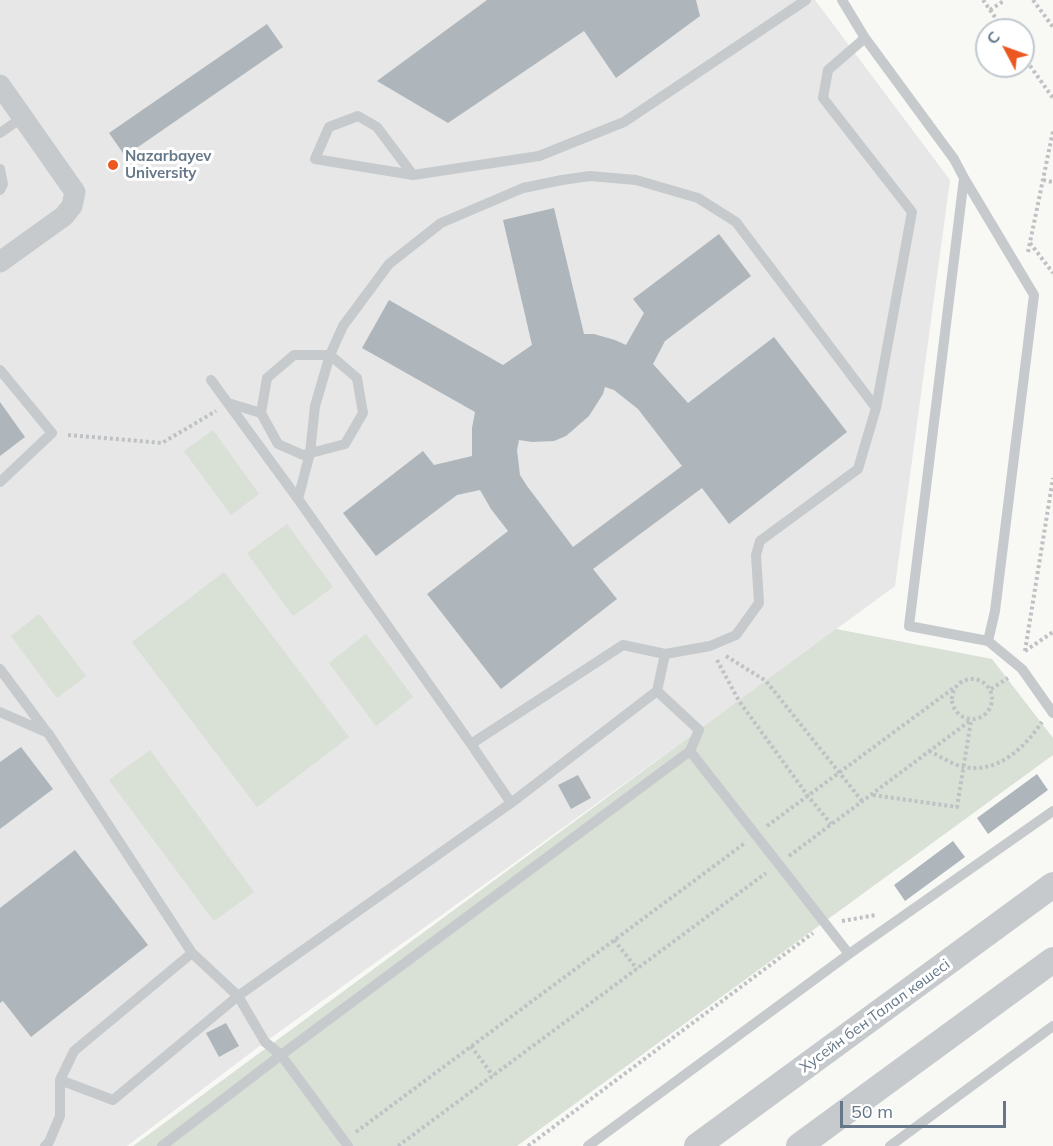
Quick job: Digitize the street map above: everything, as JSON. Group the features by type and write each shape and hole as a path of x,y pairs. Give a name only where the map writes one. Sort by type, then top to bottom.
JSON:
{"street":[{"path":"0,85 75,192 72,206 64,216 0,262"},
{"name":"Хусейн бен Талал көшесі","path":"697,1146 1053,885"},
{"path":"799,1146 1053,960"}],"lane":[{"path":"413,175 377,127 358,116 329,127 315,159 413,175 539,156 624,122 806,0"},
{"path":"842,0 866,38 954,159 1034,295 995,611 988,642"},
{"path":"471,744 623,645 664,654 710,646 736,635 759,603 756,555 760,541 858,469 876,408 912,212 823,98 828,70 866,38"},
{"path":"0,133 22,117"},
{"path":"0,169 3,184 0,190"},
{"path":"298,499 310,453 315,406 330,355 343,326 389,264 441,223 523,188 590,176 636,180 698,198 736,222 876,408"},
{"path":"964,178 909,626 988,642 1022,669 1052,711"},
{"path":"294,355 330,355 357,378 363,413 345,444 303,455 278,444 261,413 267,378 294,355"},
{"path":"0,370 52,433 0,482"},
{"path":"211,380 298,499 511,803"},
{"path":"228,404 261,413"},
{"path":"60,1080 113,1100 238,996 511,803 657,691 664,654"},
{"path":"0,669 48,733 192,952 238,996 265,1042 281,1055 346,1143"},
{"path":"162,1146 690,751 699,730 657,691"},
{"path":"0,712 48,733"},
{"path":"690,751 849,954"},
{"path":"588,1146 849,954 1053,811"},
{"path":"45,1146 60,1116 60,1080 74,1051 192,952"},
{"path":"890,1146 1053,1026"}],"path":[{"path":"982,0 996,18"},
{"path":"990,10 1005,0"},
{"path":"1033,0 1053,27"},
{"path":"1035,73 1053,98"},
{"path":"1023,277 1053,131"},
{"path":"1043,180 1053,182"},
{"path":"1030,243 1053,273"},
{"path":"52,433 162,443 228,404"},
{"path":"1022,669 1053,478"},
{"path":"1025,652 1053,632"},
{"path":"710,646 766,681 862,801"},
{"path":"710,646 738,701 831,824"},
{"path":"346,1143 966,678 981,679 991,689 993,704 985,716 971,720 398,1146"},
{"path":"955,687 951,701 957,714 971,720"},
{"path":"929,751 964,767 992,766 1012,755 1031,738 1052,711"},
{"path":"871,795 957,807 971,720"},
{"path":"528,1146 825,924 915,908"},
{"path":"614,940 637,969"},
{"path":"471,1047 493,1076"}],"shaded area":[{"path":"0,0 815,0 950,180 895,586 265,1042 127,1146 0,1146"},
{"path":"213,430 259,494 231,515 184,451"},
{"path":"287,524 333,587 293,616 247,553"},
{"path":"224,572 349,737 257,807 132,642"},
{"path":"39,614 86,676 57,698 11,636"},
{"path":"836,629 992,659 1053,738 1053,755 517,1146 133,1146"},
{"path":"366,634 413,697 376,726 329,663"},
{"path":"150,750 254,892 214,921 109,780"}],"building":[{"path":"487,0 696,0 700,16 616,78 584,31 448,123 377,81"},
{"path":"267,24 283,47 125,156 109,133"},
{"path":"554,208 584,334 594,334 626,345 644,313 633,299 719,234 751,276 665,341 653,364 688,403 774,337 847,432 729,524 702,488 593,569 617,599 501,689 427,594 508,531 480,490 457,495 376,556 343,513 423,451 434,465 472,456 472,428 475,412 362,348 389,300 503,365 532,345 503,220","holes":["605,387 614,390 638,409 682,466 573,547 520,475 517,450 519,440 554,441 566,436 589,416"]},
{"path":"0,402 25,437 0,456"},
{"path":"21,747 53,789 0,829 0,762"},
{"path":"1037,774 1048,790 988,834 977,818"},
{"path":"578,775 591,798 571,809 558,785"},
{"path":"953,841 965,857 905,901 894,885"},
{"path":"75,850 148,945 31,1037 3,1001 0,1003 0,908"},
{"path":"226,1023 239,1046 219,1057 206,1033"}],"place":[{"name":"Nazarbayev University","path":"113,165"}]}
